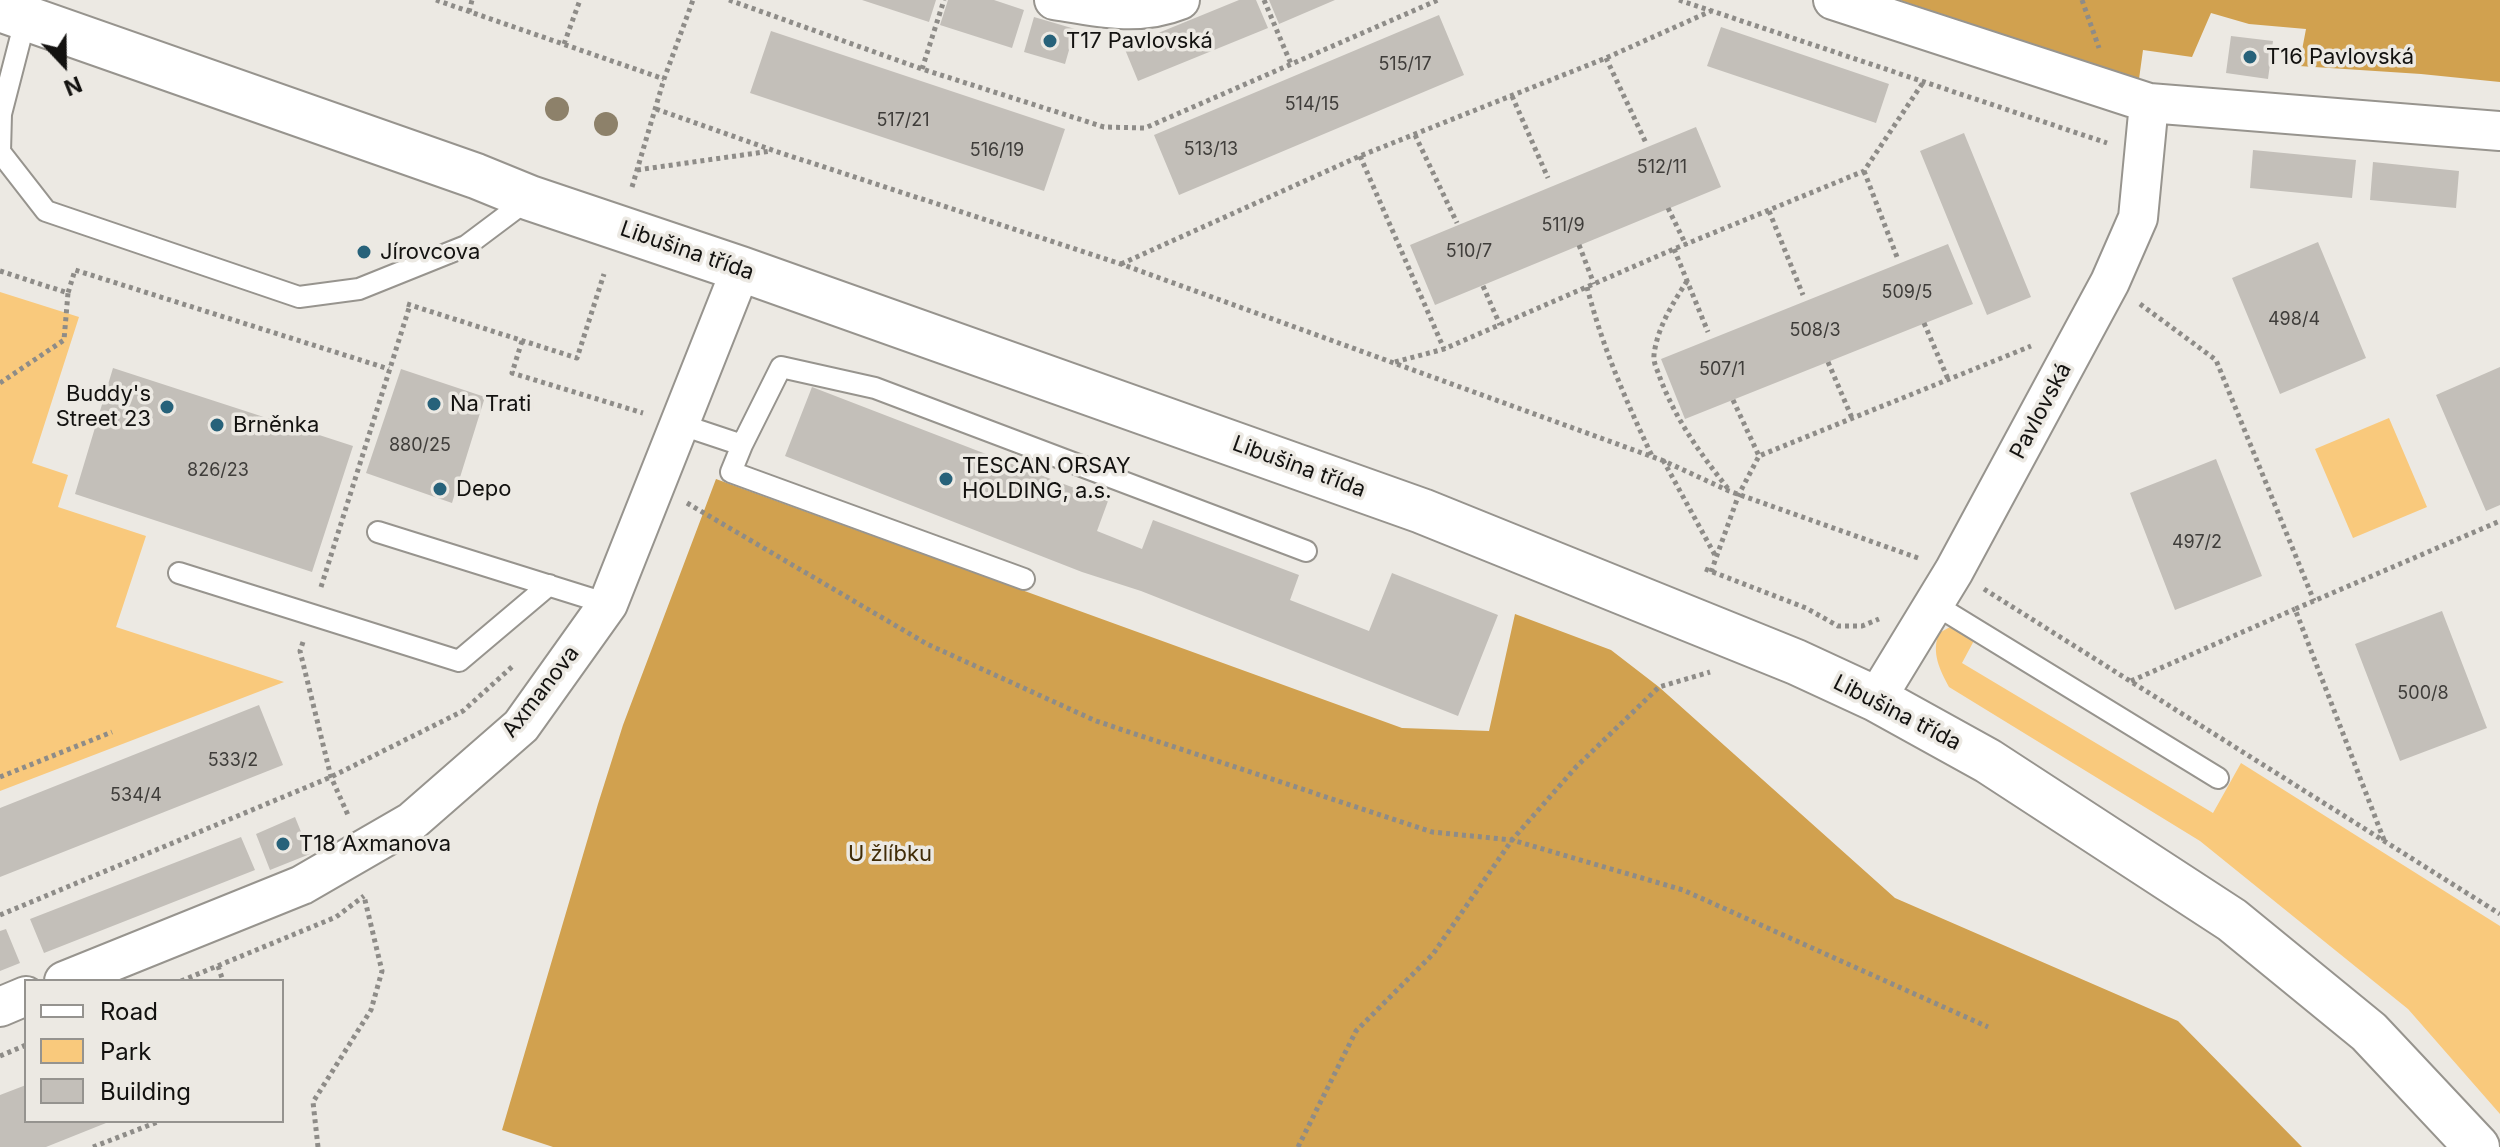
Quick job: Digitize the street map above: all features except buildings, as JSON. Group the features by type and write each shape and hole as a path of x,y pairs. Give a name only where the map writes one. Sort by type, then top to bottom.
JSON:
{"street":[{"path":"1054,0 1108,10 1135,11 1163,7 1180,0"},
{"path":"1833,0 2149,103 2500,131"},
{"name":"Libušina třída","path":"13,13 1422,511 1796,662 1876,699 1988,761 2232,920 2369,1032 2477,1147"},
{"name":"Pavlovská","path":"1876,699 1954,571 2110,282 2138,218 2149,103"},
{"name":"Axmanova","path":"69,979 302,885 411,822 521,726 608,604 741,269"},
{"path":"0,1007 24,997"}],"lane":[{"path":"13,13 1,114 0,152 46,211 299,297 359,289 466,246 530,198"},
{"path":"1024,579 731,472 781,367 875,388 1306,551"},
{"path":"679,424 742,445"},
{"path":"378,532 608,604"},
{"path":"179,573 459,661 549,585"},
{"path":"1934,604 2218,778"}],"path":[{"path":"436,0 664,79"},
{"path":"469,12 472,0"},
{"path":"564,45 580,0"},
{"path":"632,187 664,79 693,0"},
{"path":"729,0 922,69 1104,127 1145,128 1438,0"},
{"path":"922,69 944,0"},
{"path":"1264,0 1291,64"},
{"path":"1679,0 2146,155"},
{"path":"1121,264 1360,156 1606,58 1711,11"},
{"path":"1606,58 1646,143"},
{"path":"1395,362 1444,349 1864,171 1924,81"},
{"path":"1512,96 1548,178"},
{"path":"656,109 1121,264 1663,460 1729,491 1954,571 2500,914"},
{"path":"1415,135 1457,223"},
{"path":"637,170 775,151"},
{"path":"1360,156 1444,349"},
{"path":"1864,171 1897,257"},
{"path":"1668,208 1686,245"},
{"path":"1769,211 1803,295"},
{"path":"1579,245 1591,286 1598,329 1613,371 1652,456"},
{"path":"1674,249 1708,332"},
{"path":"0,383 64,340 68,293 75,270 389,369"},
{"path":"0,271 68,293"},
{"path":"312,614 410,305 577,358 604,274"},
{"path":"1687,281 1669,311 1653,359 1677,418 1729,491"},
{"path":"2110,282 2216,360 2314,601"},
{"path":"1483,286 1500,325"},
{"path":"1924,323 1948,379"},
{"path":"522,341 512,373 679,424"},
{"path":"1806,608 1708,570 1716,558 1739,494 1759,456 2031,345"},
{"path":"1828,362 1852,418"},
{"path":"1733,400 1759,456"},
{"path":"1663,460 1716,558"},
{"path":"679,498 927,644 1096,721 1432,832 1512,840 1683,890 1988,1027"},
{"path":"2131,681 2500,521"},
{"path":"2295,609 2384,840"},
{"path":"300,651 331,777 352,823"},
{"path":"0,915 331,777 463,711 520,660"},
{"path":"1298,1147 1356,1031 1433,954 1512,840 1576,767 1659,687 1712,671"},
{"path":"0,777 112,732"},
{"path":"318,1147 313,1102 371,1010 382,971 364,896"},
{"path":"218,966 222,979"},
{"path":"0,1056 24,1046"},
{"path":"93,1147 155,1123"}],"green space":[{"path":"1899,0 2500,0 2500,82 2299,66 2306,29 2249,24 2211,13 2192,57 2143,50 2139,79"},
{"path":"0,292 79,317 32,463 68,475 58,507 146,536 116,627 284,682 0,791"},
{"path":"2389,418 2427,507 2353,538 2315,449"},
{"name":"U žlíbku","path":"716,479 1402,728 1489,731 1515,614 1611,650 1659,687 1895,898 2178,1021 2302,1147 553,1147 502,1130 623,725"},
{"path":"1950,627 1977,635 1962,663 2213,813 2241,763 2500,926 2500,1114 2408,1009 2200,841 1949,687 1940,668 1936,647 1939,633"}],"place":[{"name":"T17 Pavlovská","path":"1050,41"},
{"name":"T16 Pavlovská","path":"2250,57"},
{"name":"Jírovcova","path":"364,252"},
{"name":"Na Trati","path":"434,404"},
{"name":"Buddy's Street 23","path":"167,407"},
{"name":"Brněnka","path":"217,425"},
{"name":"TESCAN ORSAY HOLDING, a.s.","path":"946,479"},
{"name":"Depo","path":"440,489"},
{"name":"T18 Axmanova","path":"283,844"}]}
